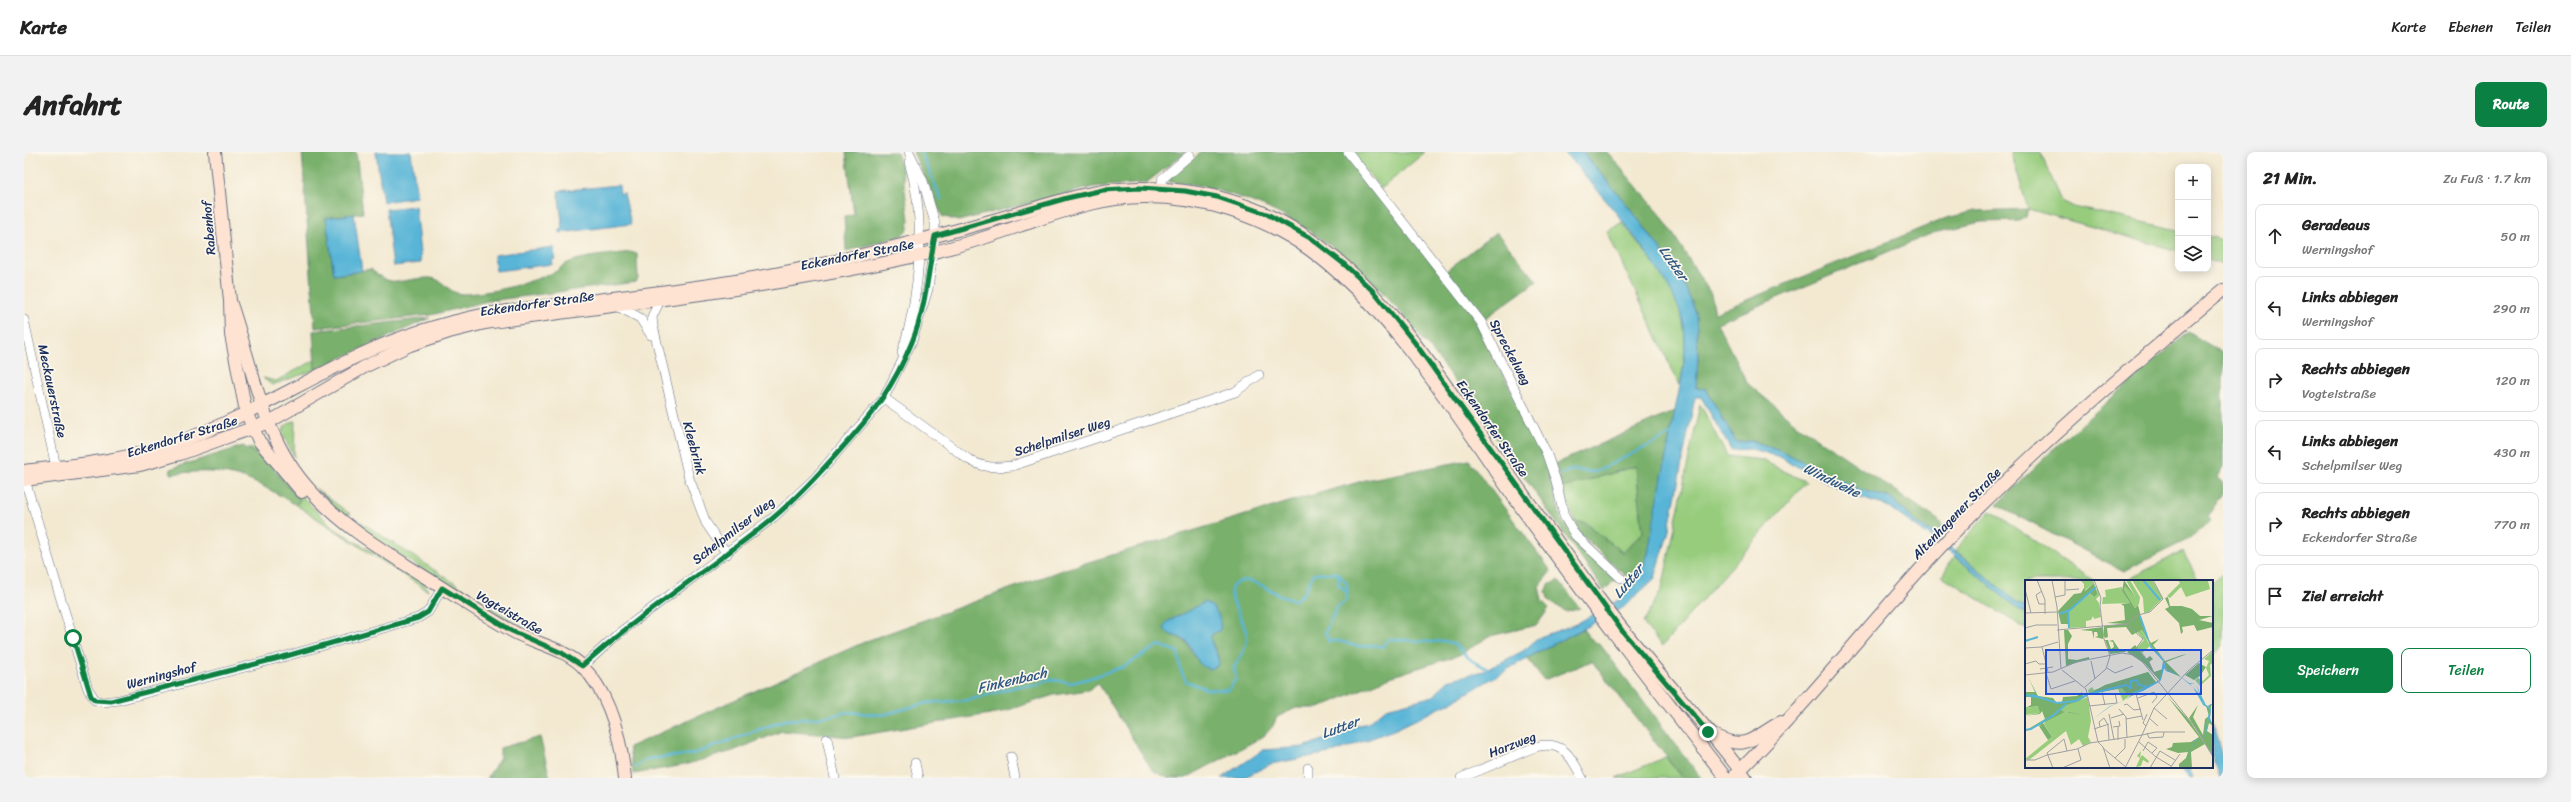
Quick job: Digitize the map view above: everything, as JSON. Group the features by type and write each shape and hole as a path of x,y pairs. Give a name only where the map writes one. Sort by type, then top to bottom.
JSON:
{"main road":[{"name":"Rabenhof","path":"215,152 230,301 230,335 246,412"},
{"name":"Eckendorfer Straße","path":"24,477 56,467 95,463 153,450 198,434 261,405 363,353 448,322 486,314 787,272 935,236 1087,193 1122,188 1162,189 1217,197 1267,214 1312,239 1344,264 1373,291 1415,343 1591,596 1726,778"},
{"name":"Eckendorfer Straße","path":"24,477 140,465 252,429 269,422 366,366 410,345 449,332 485,323 789,282 932,253 988,237 1069,208 1122,198 1157,197 1190,201 1240,214 1265,223 1307,247 1338,272 1366,298 1407,348 1591,596"},
{"name":"Altenhagener Straße","path":"1739,775 1951,536 2037,451 2223,290"},
{"name":"Rabenhof","path":"230,301 261,405"},
{"path":"261,405 269,422"},
{"name":"Eckendorfer Straße","path":"246,412 252,429"},
{"name":"Vogteistraße","path":"269,422 273,435 295,471 310,490 343,524"},
{"name":"Vogteistraße","path":"252,429 259,441 308,499 331,518 343,524 512,631 562,653 582,666 596,685 608,708 621,748 625,778"},
{"name":"Eckendorfer Straße","path":"1619,635 1708,732 1739,775"},
{"path":"1708,732 1726,741 1744,743 1789,717"}],"street":[{"name":"Schelpmilser Weg","path":"892,384 906,342 921,239 915,181 906,152"},
{"name":"Schelpmilser Weg","path":"582,666 619,633 774,517 816,477 884,398 912,341 928,289 935,236 935,223 923,181 909,152"},
{"name":"Spreckelweg","path":"1348,152 1481,322 1546,452 1556,481 1564,516 1575,535 1621,578"},
{"path":"1162,189 1162,179 1190,155"},
{"name":"Kleebrink","path":"660,300 652,317 656,343 689,478 706,523 726,554"},
{"name":"Kleebrink","path":"617,306 640,318 656,343"},
{"name":"Meckauerstraße","path":"24,320 27,346 56,467"},
{"name":"Schelpmilser Weg","path":"884,398 977,465 999,468 1012,466 1235,392 1259,375"},
{"name":"Werningshof","path":"24,477 88,689 95,700 103,702 119,700 283,657 418,618 428,612 442,588"},
{"path":"827,739 834,778"},
{"name":"Harzweg","path":"1461,778 1479,775 1547,745 1555,746 1569,754 1582,778"},
{"path":"1011,757 1015,778"},
{"path":"915,763 918,778"},
{"path":"1308,768 1308,778"}],"green space":[{"path":"302,152 356,152 363,213 326,218 334,275 371,269 386,280 400,281 422,278 435,279 454,292 463,294 498,290 533,280 555,272 566,264 577,260 630,252 637,254 638,278 636,282 488,301 431,315 315,328"},
{"path":"846,152 897,152 902,169 909,220 908,229 901,236 846,251 844,216 854,215"},
{"path":"913,152 1186,152 1146,183 1093,187 958,221 942,216"},
{"path":"1202,152 1345,152 1469,308 1539,443 1552,481 1561,520 1615,579 1604,591 1523,475 1449,374 1400,312 1374,284 1346,258 1316,235 1282,215 1227,193 1198,186 1169,182 1169,177"},
{"path":"1351,152 1425,152 1381,189"},
{"path":"1583,152 1607,152 1661,215 1711,294 1715,313 1946,218 1976,211 2028,209 2026,217 2019,221 1981,222 1933,233 1717,323 1747,383 1796,424 1938,520 1945,528 1937,536 1919,525 1890,498 1859,489 1777,449 1752,441 1736,443 1706,389 1696,388 1698,359 1696,313 1681,277 1632,211"},
{"path":"2011,152 2040,152 2062,201 2074,207 2175,229 2175,250 2028,209"},
{"path":"1622,222 1668,284 1681,312 1685,342 1680,386 1607,232"},
{"path":"1496,232 1537,281 1483,320 1446,271"},
{"path":"2211,237 2223,240 2223,265 2211,261"},
{"path":"430,318 315,370 313,331"},
{"path":"2188,332 2223,353 2223,467 2218,477 2223,481 2223,493 2207,517 2211,521 2187,540 2124,571 1996,505 2063,440"},
{"path":"315,360 315,370 272,385 263,378 276,381"},
{"path":"1700,404 1727,456 1762,460 1806,482 1662,646 1643,623 1662,589"},
{"path":"1675,411 1648,554 1642,570 1634,583 1579,533 1574,521 1585,523 1623,553 1643,532 1636,466 1562,488 1555,464"},
{"path":"295,420 294,457 282,433 285,426"},
{"path":"243,446 261,457 300,500 296,505 264,487 236,476 207,472 171,474 170,469"},
{"path":"255,447 332,527 424,583 428,591 296,505 300,499 261,457 248,448"},
{"path":"1469,460 1551,571 1539,586 1542,601 1549,608 1537,625 1490,636 1459,655 1390,677 1319,708 1296,708 1277,717 1273,726 1264,736 1186,778 1168,778 1152,770 1098,683 1088,690 1054,695 1002,712 851,737 782,731 733,751 684,765 633,774 629,747 869,640 1062,570 1366,480","holes":["1205,602 1210,640 1219,658 1194,656 1187,643 1176,636 1167,622"]},
{"path":"1636,466 1643,532 1623,553 1585,523 1574,521 1562,488"},
{"path":"315,488 350,514 342,515"},
{"path":"1990,511 2093,580 2025,580 2025,606 2015,601 1955,550"},
{"path":"361,522 523,628 522,632 365,533"},
{"path":"2183,552 2198,580 2129,580 2128,579"},
{"path":"1955,556 2013,605 2025,612 2025,628 1942,576"},
{"path":"2223,574 2223,646 2213,655 2213,581"},
{"path":"1558,580 1580,608 1567,612 1549,601 1546,592 1549,585"},
{"path":"1583,629 1589,637 1602,647 1701,778 1683,778 1592,661 1544,680 1527,658"},
{"path":"540,737 550,778 487,778 500,758 500,748"},
{"path":"1666,757 1683,778 1616,778"}],"water":[{"path":"376,152 411,152 417,197 383,202"},
{"name":"Windwehe","path":"1564,152 1583,152 1632,211 1681,277 1696,313 1698,359 1696,388 1706,389 1736,442 1752,441 1777,449 1859,489 1890,498 1919,525 1937,536 2015,601 2025,606 2025,612 2013,605 1948,550 1887,506 1854,496 1777,456 1752,449 1731,450 1701,397 1695,397 1668,534 1655,578 1624,607 1527,658 1452,702 1396,729 1335,752 1271,764 1243,778 1222,778 1263,750 1304,747 1343,732 1347,728 1368,723 1386,708 1434,696 1448,680 1484,671 1523,651 1540,637 1576,624 1622,598 1637,579 1648,554 1680,386 1685,350 1684,327 1678,308 1667,285 1652,261 1596,188"},
{"path":"619,185 620,194 624,193 631,224 560,233 560,230 563,229 559,198 557,196 559,195 558,191"},
{"path":"415,206 421,263 393,266 386,209"},
{"path":"354,214 362,271 334,275 326,218"},
{"path":"554,247 555,259 552,260 553,264 496,271 494,255"},
{"path":"1205,602 1215,610 1220,621 1220,630 1211,635 1211,642 1219,661 1219,665 1209,669 1200,664 1186,641 1167,633 1164,627 1167,622"},
{"path":"2213,725 2223,760 2223,778 2220,778 2213,756"},
{"path":"2180,768 2187,768 2193,778 2188,778"}],"waterway":[{"path":"921,152 941,199"},
{"path":"1560,474 1571,470 1595,472 1672,434"},
{"name":"Finkenbach","path":"635,767 647,759 693,754 785,720 818,718 848,712 882,715 926,703 969,700 1019,686 1036,686 1049,679 1071,683 1123,667 1159,645 1178,652 1181,671 1186,681 1206,689 1228,690 1236,679 1234,667 1244,651 1247,639 1244,626 1234,605 1231,592 1232,587 1239,582 1255,582 1288,599 1295,600 1304,593 1314,573 1338,573 1347,584 1347,600 1337,607 1325,632 1329,642 1339,641 1357,646 1376,645 1382,647 1388,639 1431,642 1445,641 1454,644 1471,660 1489,670"},
{"name":"Finkenbach","path":"1338,574 1339,585 1347,592"}],"route":[{"path":"73,638 91,696 95,700 103,702 119,700 283,657 418,618 428,612 442,588 494,621 528,640 562,653 582,666 619,633 774,517 816,477 874,412 892,384 912,341 928,289 935,236 1087,193 1122,188 1162,189 1185,191 1217,197 1248,206 1267,214 1312,239 1344,264 1373,291 1415,343 1623,632 1708,732"}],"water label":[{"name":"Lutter","path":"1674,263"},
{"name":"Lutter","path":"1628,581"},
{"name":"Lutter","path":"1340,727"}]}
